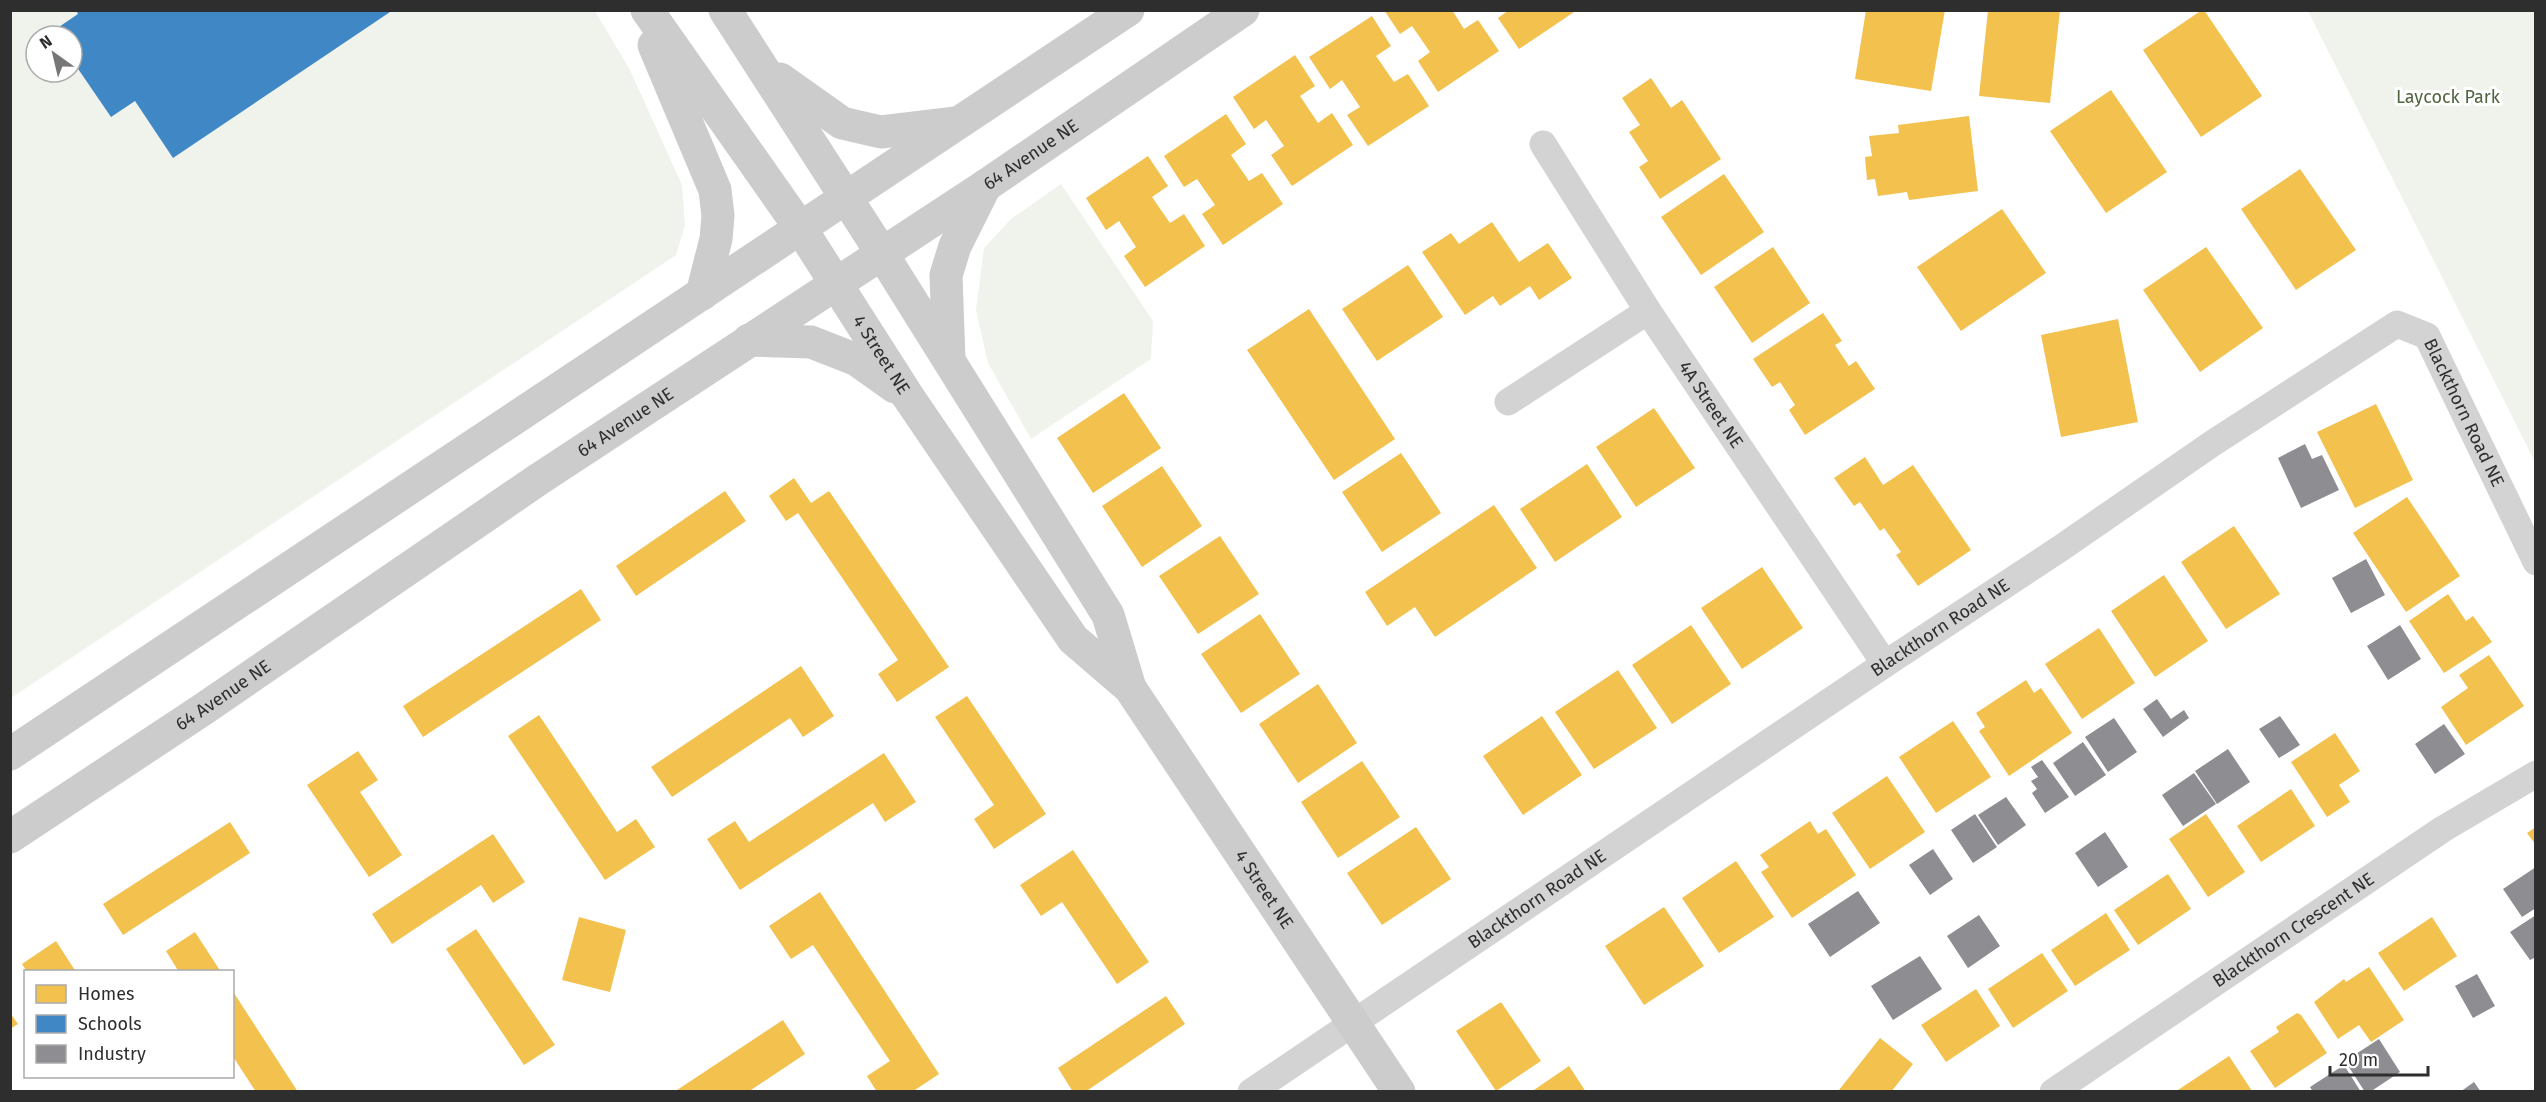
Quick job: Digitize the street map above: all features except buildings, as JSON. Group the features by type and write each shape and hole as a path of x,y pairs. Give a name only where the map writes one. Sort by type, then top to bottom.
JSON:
{"main road":[{"path":"640,10 715,190 718,216 716,239 702,294"},
{"name":"4 Street NE","path":"647,10 801,229 907,395 1073,639 1130,688 1399,1092"},
{"name":"4 Street NE","path":"725,10 881,252 1108,615 1130,688"},
{"path":"10,754 961,123 1021,79 1128,10"},
{"name":"64 Avenue NE","path":"10,837 749,340 985,186 1243,10"},
{"path":"762,66 842,123 881,132 961,123"},
{"path":"950,362 946,275 955,246 985,186"},
{"path":"749,340 811,342 857,360 907,395"}],"street":[{"name":"4A Street NE","path":"1543,144 1648,311 1885,664"},
{"path":"1508,402 1648,311"},
{"name":"Blackthorn Road NE","path":"1251,1092 1885,664 2061,548 2213,443 2397,324 2427,336 2535,562"},
{"name":"Blackthorn Crescent NE","path":"2053,1092 2443,829 2535,774"}],"green space":[{"path":"11,11 595,11 630,70 682,185 685,225 676,255 11,698"},
{"name":"Laycock Park","path":"2308,11 2535,11 2535,463 2532,456"},
{"path":"1061,184 1153,321 1151,359 1031,439 988,363 976,310 984,248 1011,219"}]}
